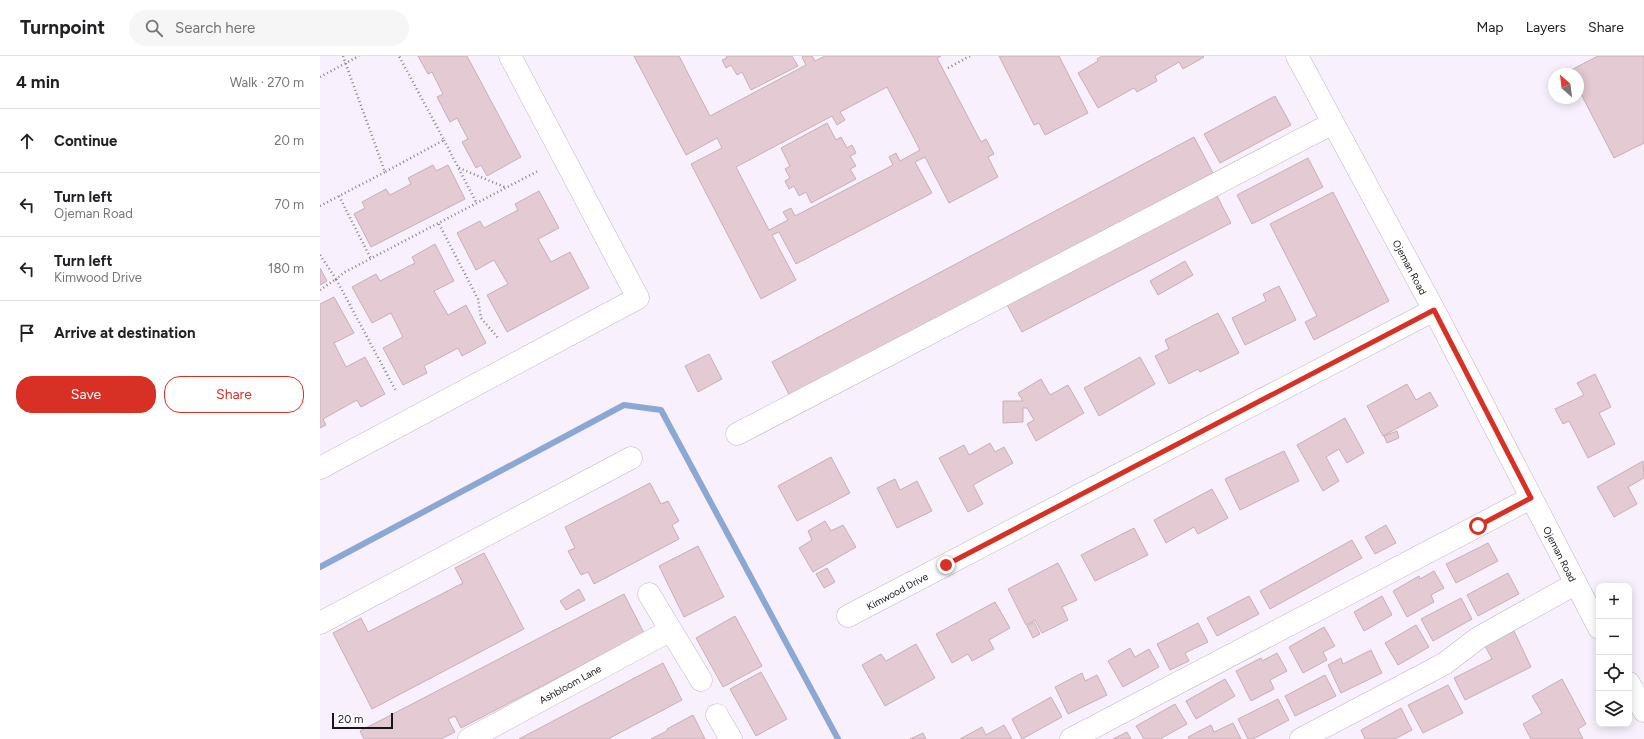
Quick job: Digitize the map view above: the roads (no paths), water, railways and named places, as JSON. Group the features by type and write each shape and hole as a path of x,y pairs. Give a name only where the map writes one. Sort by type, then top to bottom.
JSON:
{"street":[{"path":"320,468 638,298 510,56"},
{"name":"Ojeman Road","path":"1297,56 1434,310 1596,622"},
{"path":"737,434 1333,123"},
{"name":"Kimwood Drive","path":"848,616 1434,310"},
{"path":"320,623 631,458"},
{"path":"1071,739 1531,498"},
{"path":"1301,739 1444,664 1478,638 1575,584"},
{"path":"649,594 701,680"},
{"name":"Ashbloom Lane","path":"470,739 671,630"},
{"path":"1632,689 1644,711"},
{"path":"717,715 731,739"}],"waterway":[{"path":"320,567 624,405 661,410 838,739"}]}
